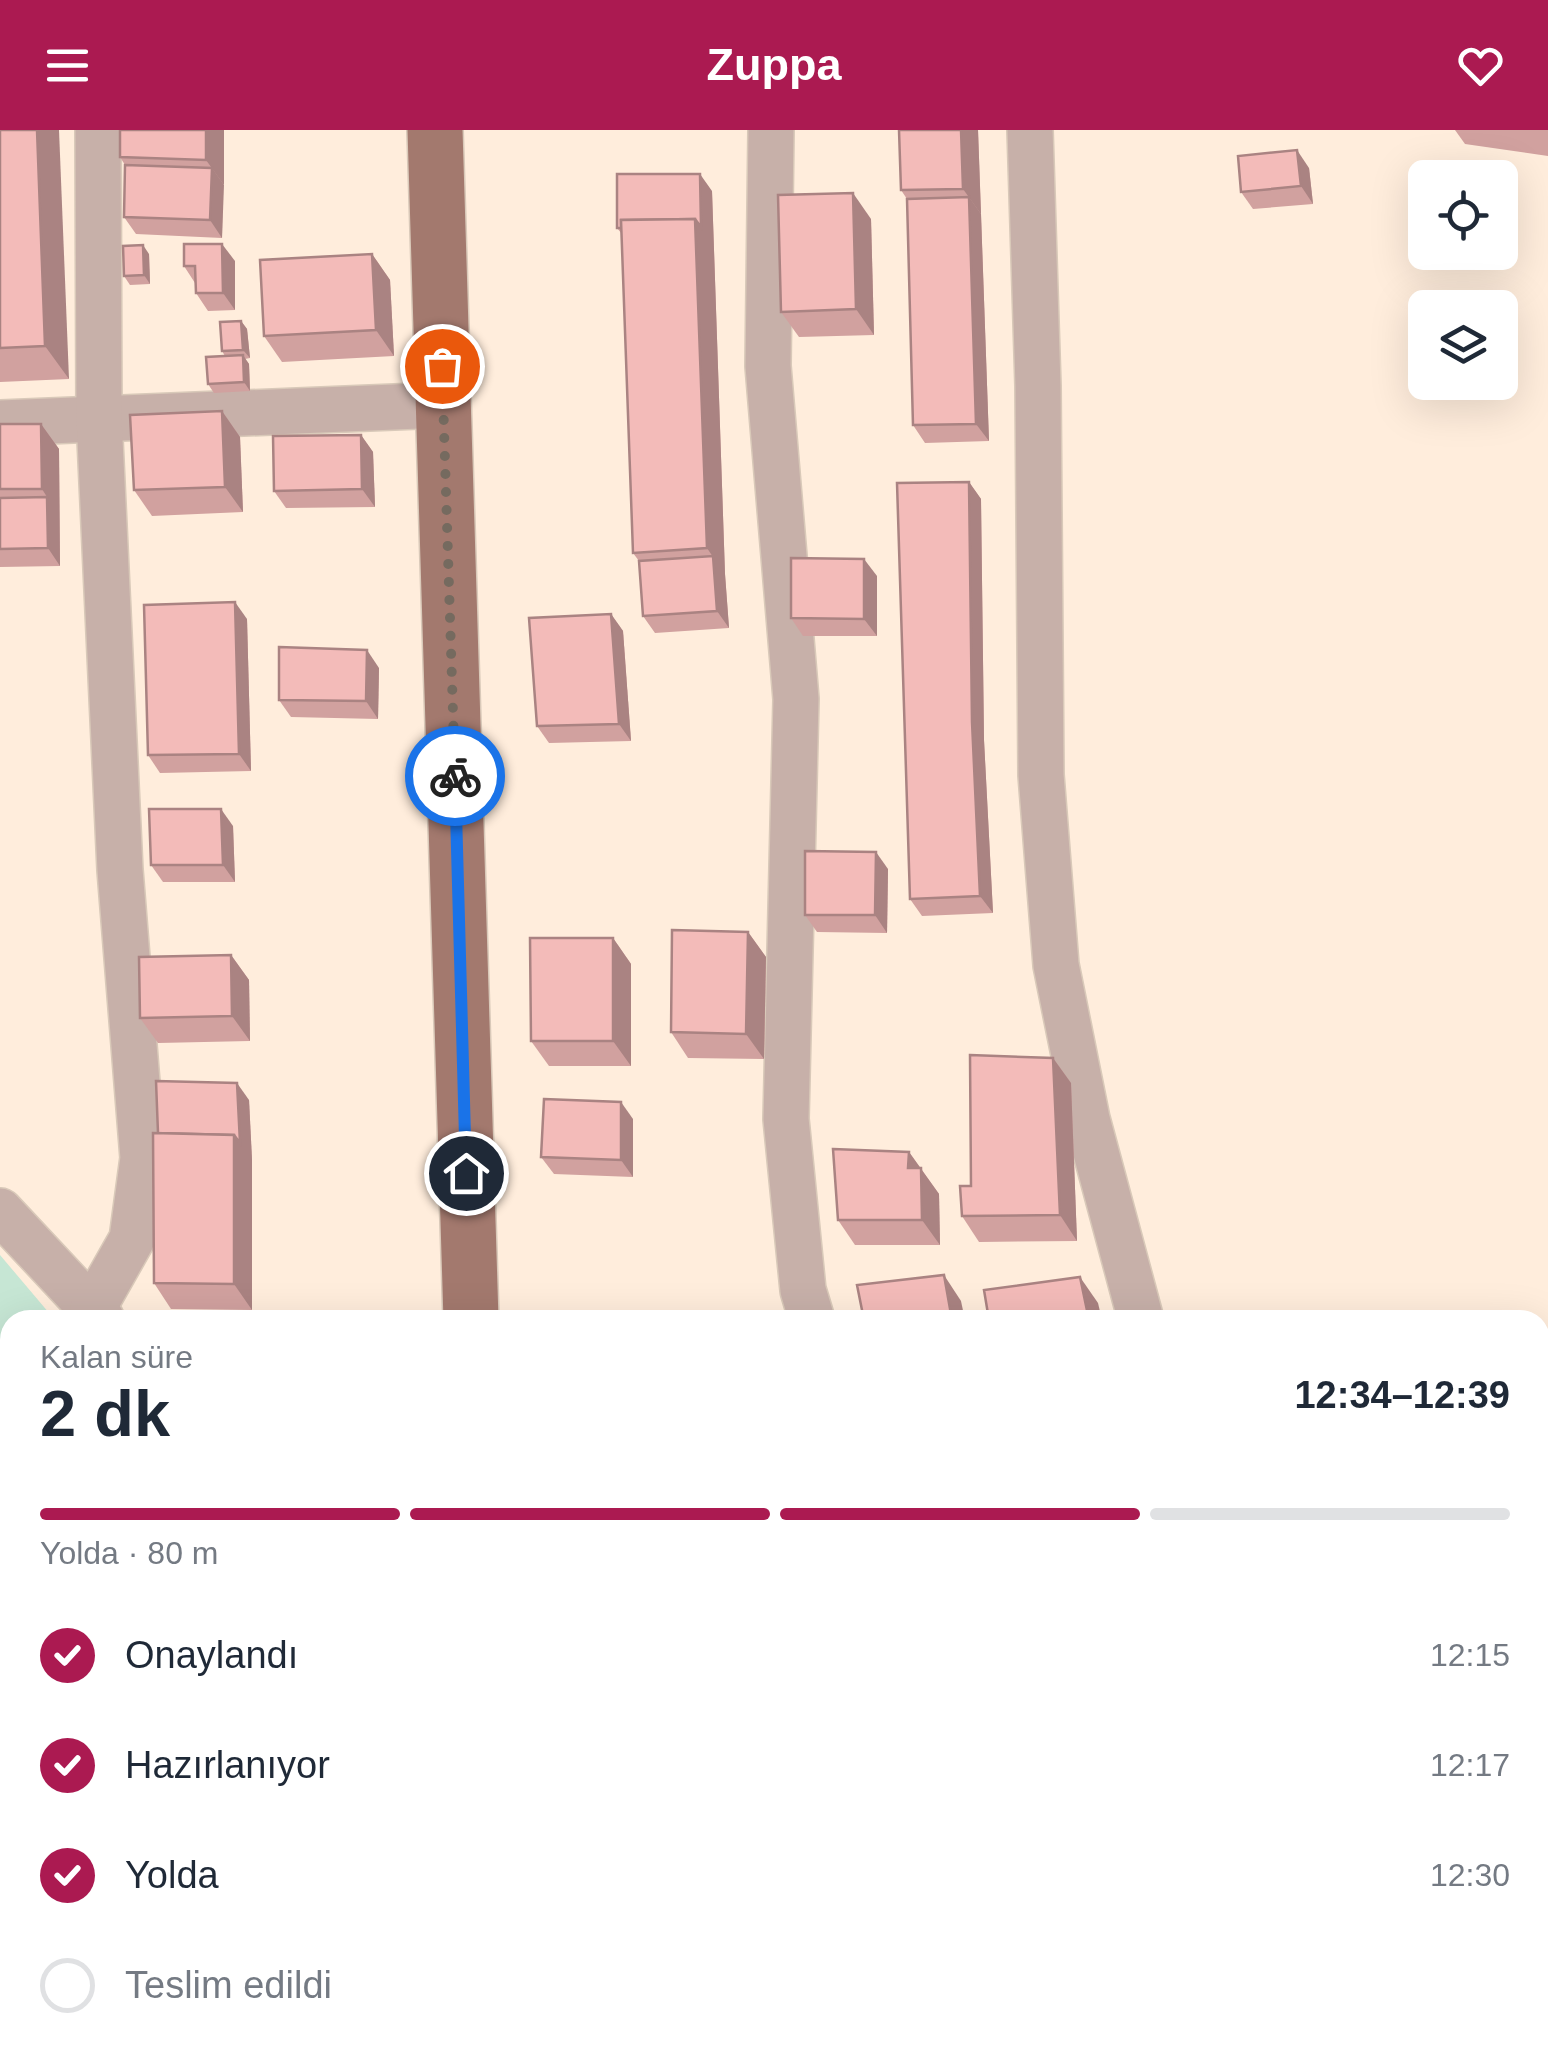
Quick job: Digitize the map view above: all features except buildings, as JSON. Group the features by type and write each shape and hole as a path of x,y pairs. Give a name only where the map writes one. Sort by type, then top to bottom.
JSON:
{"main road":[{"path":"435,130 471,1310"},
{"path":"465,1136 507,1310"}],"street":[{"path":"98,130 100,418 120,870 143,1158 132,1238 99,1310"},
{"path":"771,130 768,366 796,699 786,1120 803,1290 809,1310"},
{"path":"1030,130 1038,386 1041,775 1056,965 1088,1119 1139,1310"},
{"path":"0,423 443,405"},
{"path":"0,1211 93,1310"}],"green space":[{"path":"0,1255 47,1310 0,1310"}],"way so far":[{"path":"442,366 455,776"}],"route":[{"path":"455,776 466,1173"}]}
